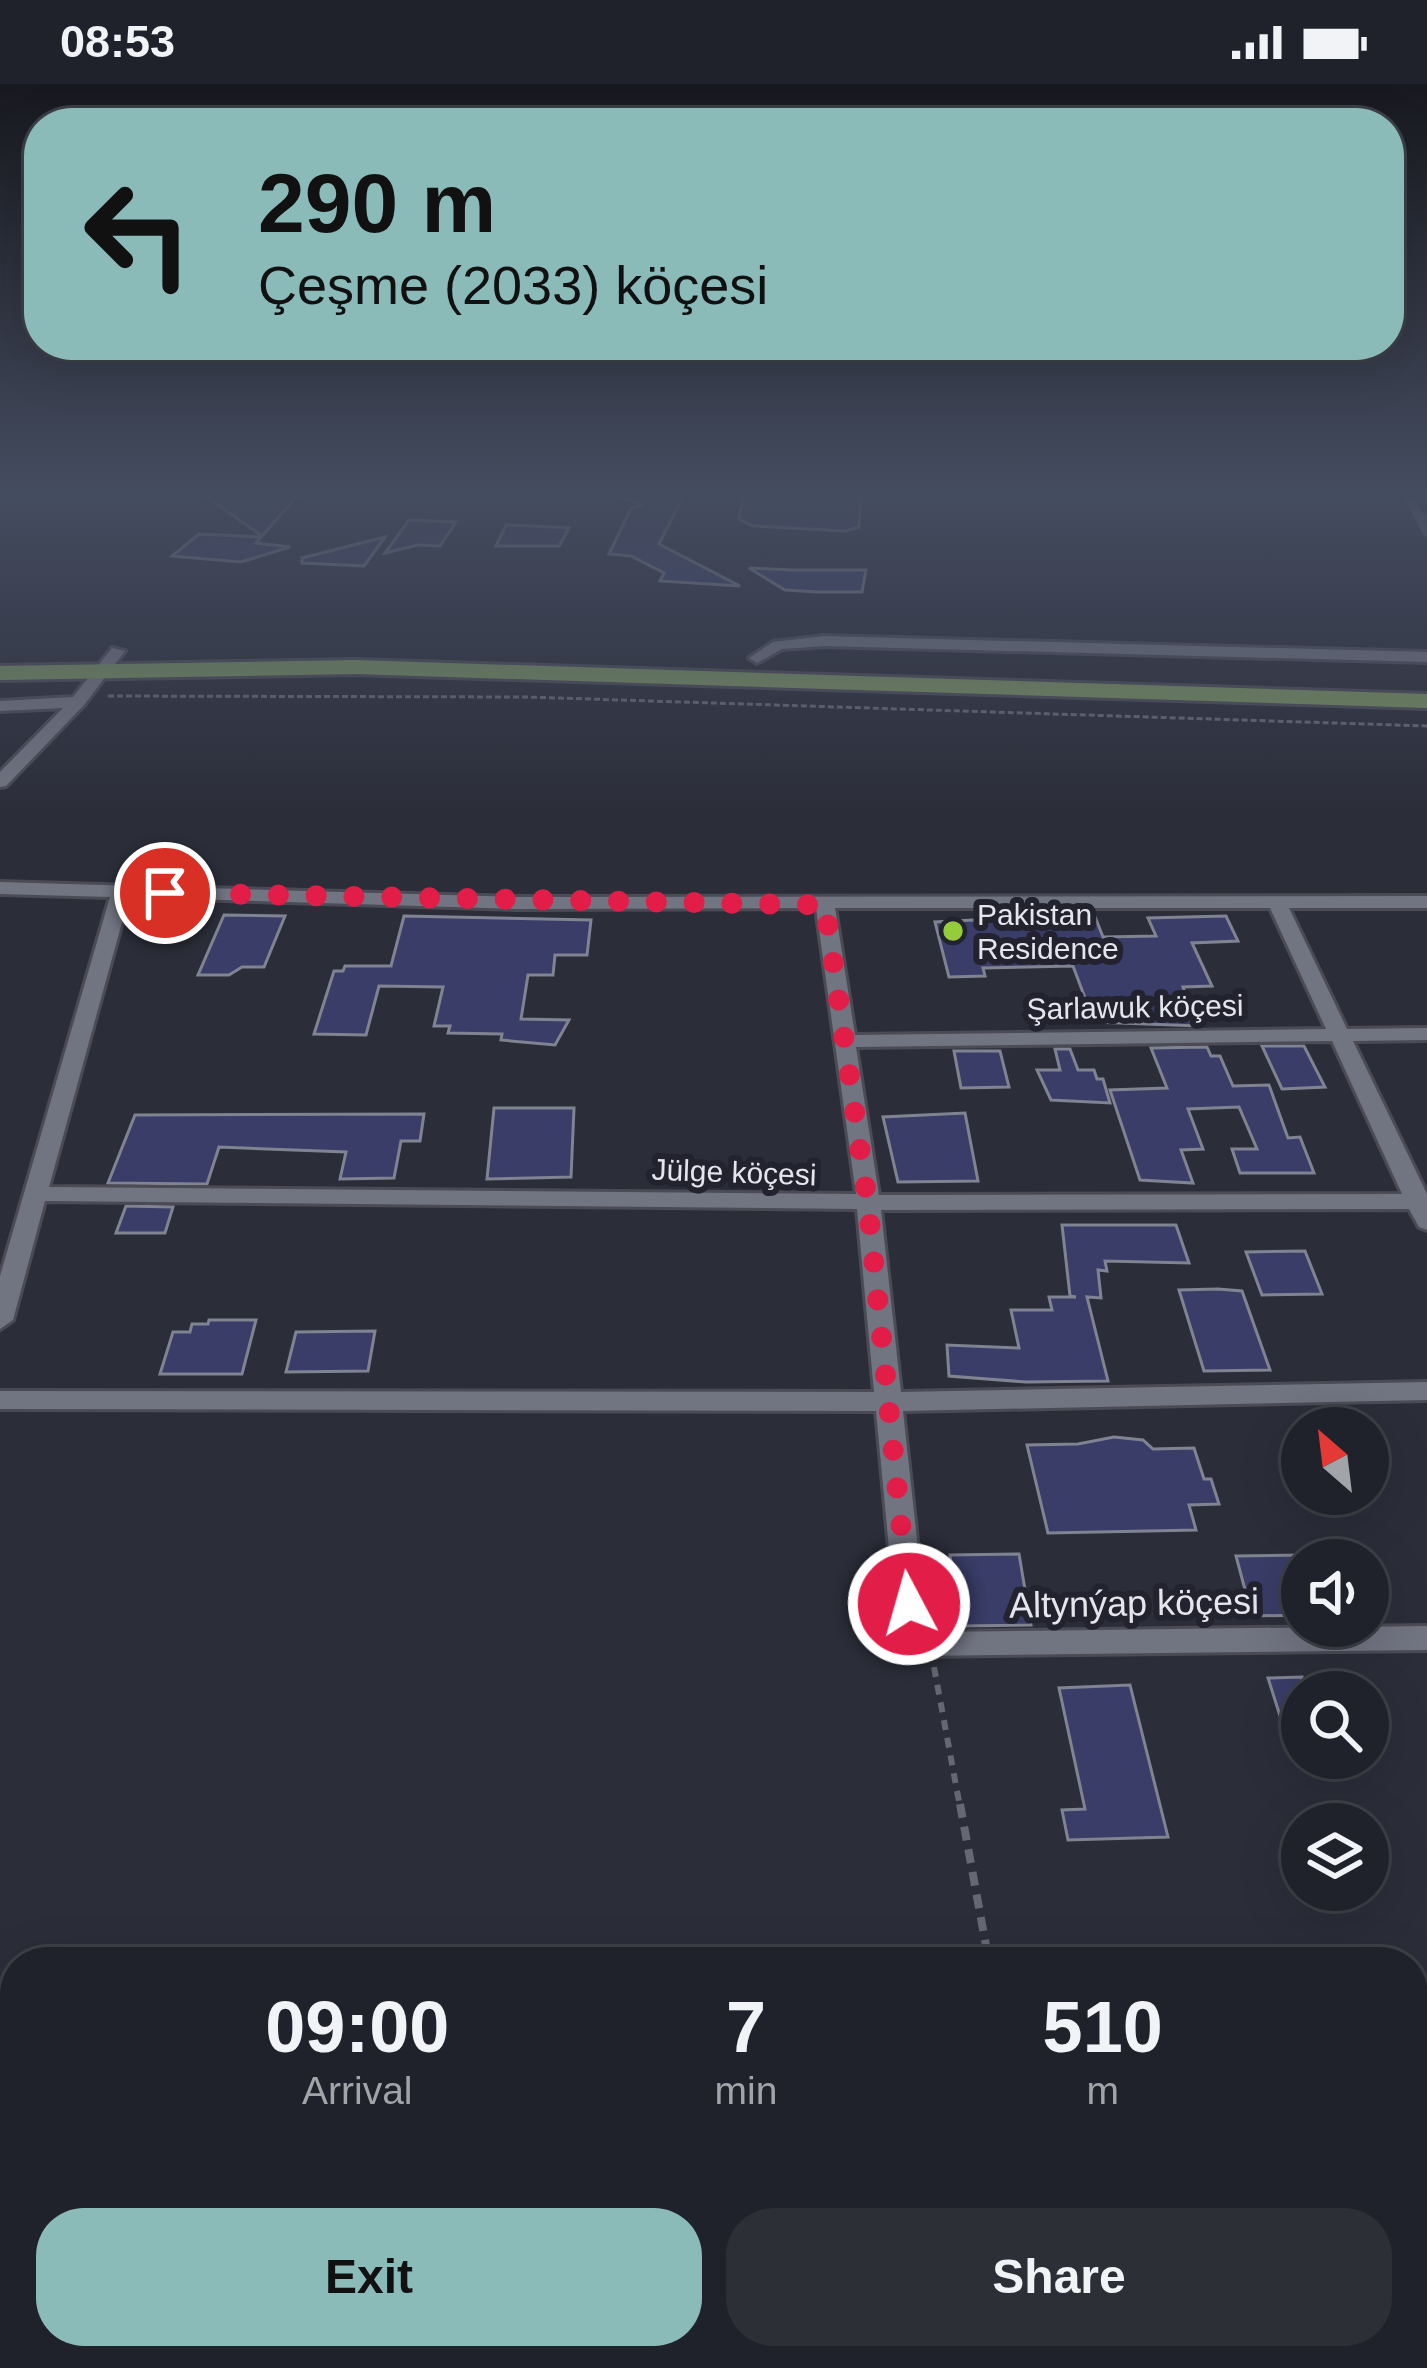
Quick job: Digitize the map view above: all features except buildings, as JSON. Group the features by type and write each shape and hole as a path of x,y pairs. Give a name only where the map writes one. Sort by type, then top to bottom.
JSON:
{"main road":[{"path":"0,673 109,660 323,650 757,658 1427,682"},
{"path":"0,654 1427,701"}],"street":[{"path":"757,658 778,645 824,641 1427,657"},
{"path":"0,782 80,699 109,660"},
{"path":"0,706 80,699"},
{"path":"0,888 825,905 1427,902"},
{"path":"0,1320 121,892"},
{"path":"825,905 868,1205 922,1645"},
{"path":"1278,905 1424,1208"},
{"name":"Şarlawuk köçesi","path":"844,1041 1427,1034"},
{"name":"Jülge köçesi","path":"38,1194 1424,1208"},
{"path":"0,1400 889,1402 1427,1390"},
{"name":"Altynýap köçesi","path":"922,1645 1427,1639"}],"path":[{"path":"80,699 483,695 1427,726"},
{"path":"922,1645 986,1947"}],"place":[{"name":"Pakistan Residence","path":"953,931"}],"route":[{"path":"165,893 516,903 825,905 868,1205 909,1604"}]}
